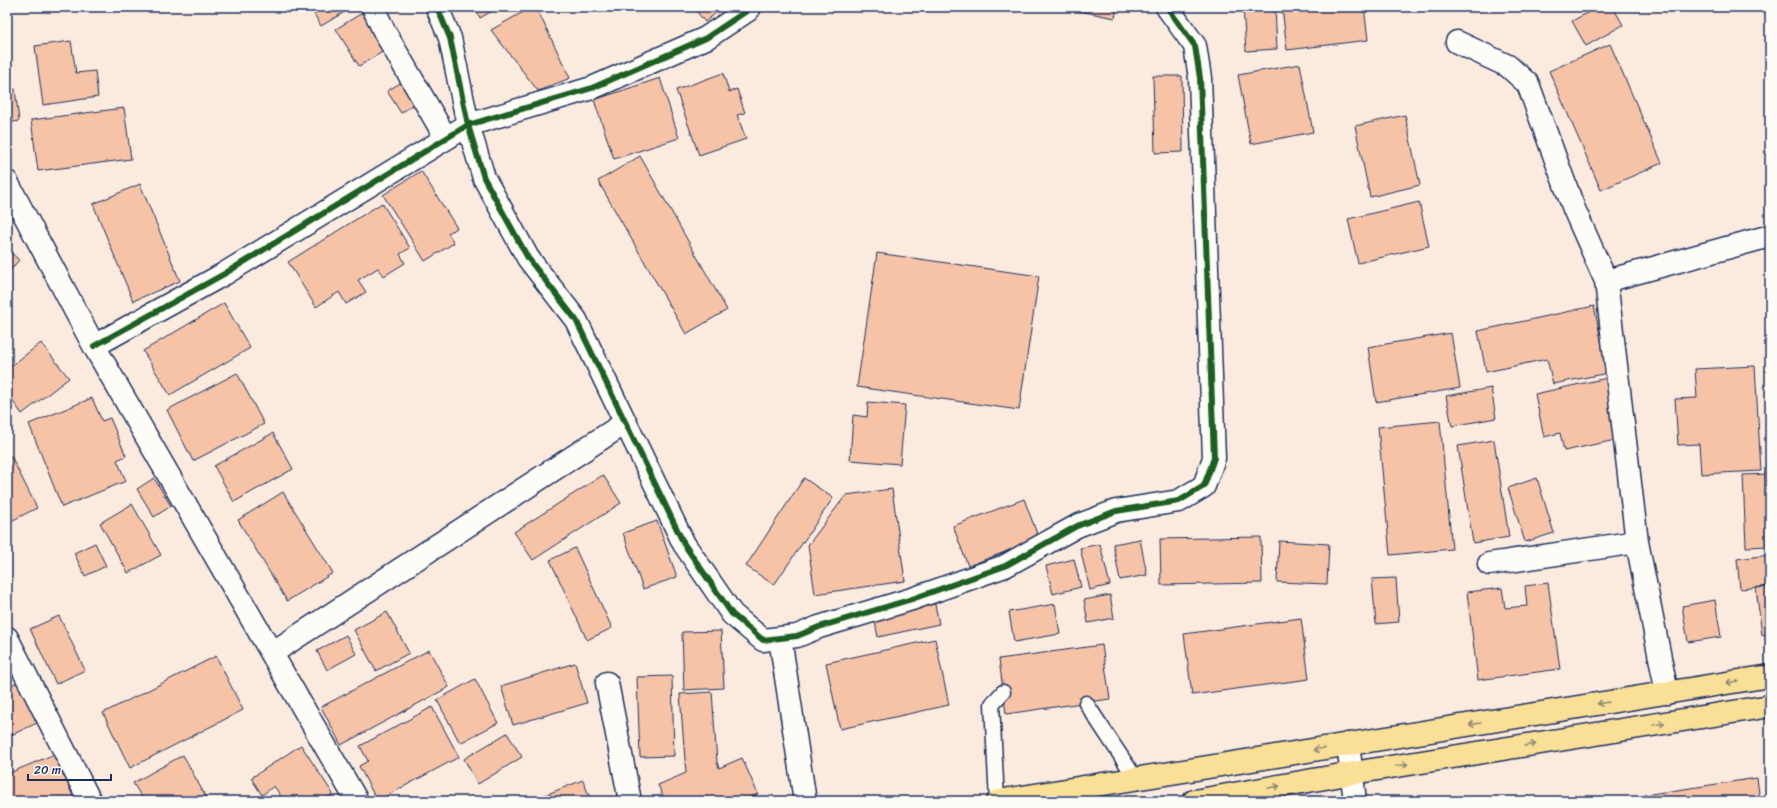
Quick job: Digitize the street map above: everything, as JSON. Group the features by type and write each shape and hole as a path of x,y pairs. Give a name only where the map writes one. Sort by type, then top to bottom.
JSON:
{"main road":[{"path":"998,801 1770,676"},
{"path":"1194,801 1353,773 1770,706"}],"street":[{"path":"374,7 384,31 446,138"},
{"path":"437,7 450,38 468,125 484,178 528,258 576,320 684,544 732,614 763,640 797,636 819,627 912,598 1005,566 1084,523 1116,511 1179,501 1204,486 1214,458 1200,78 1195,46 1167,7"},
{"path":"94,346 224,274 468,125 592,88 706,38 748,10 750,7"},
{"path":"1456,42 1508,66 1528,84 1574,209 1606,281 1637,542 1667,693"},
{"path":"7,182 94,346 357,801"},
{"path":"1606,281 1770,236"},
{"path":"272,653 626,423"},
{"path":"1489,564 1637,542"},
{"path":"7,638 90,801"},
{"path":"780,638 805,801"},
{"path":"607,683 630,801"},
{"path":"1348,744 1353,773 1355,801"}],"lane":[{"path":"998,801 992,704 1003,692"},
{"path":"1086,703 1136,779"}],"building":[{"path":"283,7 297,7 287,13"},
{"path":"310,7 353,7 321,26"},
{"path":"474,7 499,7 480,18"},
{"path":"532,7 536,7 570,78 538,91 491,30"},
{"path":"611,7 622,7 615,12"},
{"path":"693,7 723,7 705,22"},
{"path":"1059,7 1117,7 1115,18"},
{"path":"1243,7 1275,7 1277,49 1246,51"},
{"path":"1282,7 1364,7 1368,40 1287,50"},
{"path":"1598,7 1613,7 1623,25 1586,46 1572,21"},
{"path":"362,13 384,51 359,66 336,29"},
{"path":"71,41 76,73 95,71 98,97 43,105 35,46"},
{"path":"1610,44 1662,163 1601,190 1549,71"},
{"path":"1300,64 1313,132 1251,144 1238,75"},
{"path":"723,73 729,92 737,89 745,113 737,115 746,139 699,155 676,90"},
{"path":"1153,76 1182,76 1183,152 1155,153"},
{"path":"410,77 423,98 401,113 387,91"},
{"path":"660,78 679,138 614,159 594,100"},
{"path":"15,89 19,121 7,123 7,90"},
{"path":"124,108 131,159 38,171 31,120"},
{"path":"1405,115 1420,185 1370,197 1355,126"},
{"path":"640,156 727,310 686,334 598,181"},
{"path":"421,171 457,228 448,233 454,243 425,261 383,195"},
{"path":"140,184 180,281 133,301 93,204"},
{"path":"1419,202 1429,246 1358,263 1348,219"},
{"path":"382,203 410,248 400,254 405,263 384,276 378,268 358,280 366,292 346,304 339,292 316,307 288,262"},
{"path":"7,249 19,260 7,274"},
{"path":"877,253 1039,276 1019,410 857,387"},
{"path":"224,303 250,348 170,395 143,351"},
{"path":"1594,306 1608,373 1553,384 1547,359 1486,372 1478,331"},
{"path":"1451,333 1460,388 1376,402 1368,347"},
{"path":"41,343 69,378 22,414 12,400 7,404 7,369"},
{"path":"1755,366 1761,471 1701,474 1699,444 1678,445 1675,399 1697,398 1695,369"},
{"path":"237,373 264,424 193,461 167,410"},
{"path":"1607,378 1620,439 1564,451 1560,433 1544,437 1535,394"},
{"path":"1491,388 1496,418 1452,426 1446,396"},
{"path":"92,398 102,421 110,418 126,456 117,460 126,481 62,507 29,424"},
{"path":"868,402 905,405 900,464 850,460 853,415 867,417"},
{"path":"1440,421 1452,549 1390,555 1378,427"},
{"path":"273,433 293,469 234,502 214,466"},
{"path":"1494,440 1509,537 1473,543 1458,446"},
{"path":"11,456 37,508 7,523 7,458"},
{"path":"1770,474 1770,546 1746,547 1743,475"},
{"path":"603,475 621,503 533,560 514,532"},
{"path":"154,478 171,506 154,517 137,489"},
{"path":"804,478 833,498 774,585 746,566"},
{"path":"1537,478 1554,533 1525,542 1508,488"},
{"path":"892,489 905,581 815,594 808,545 846,495"},
{"path":"283,492 333,573 287,601 238,520"},
{"path":"1024,499 1039,539 968,566 953,526"},
{"path":"132,504 161,555 128,573 100,523"},
{"path":"657,521 677,577 643,589 623,533"},
{"path":"1261,537 1262,583 1161,585 1160,539"},
{"path":"1140,539 1147,575 1120,580 1113,544"},
{"path":"1279,541 1329,544 1327,584 1277,582"},
{"path":"95,543 106,566 85,576 74,553"},
{"path":"1100,544 1110,585 1090,590 1080,548"},
{"path":"575,548 612,628 587,640 550,560"},
{"path":"1770,555 1770,586 1740,589 1737,559"},
{"path":"1074,559 1081,587 1053,594 1046,566"},
{"path":"1396,578 1399,622 1376,624 1372,579"},
{"path":"1548,583 1560,669 1478,680 1467,592 1502,588 1505,608 1527,606 1525,586"},
{"path":"1770,587 1770,634 1762,635 1756,588"},
{"path":"1110,595 1114,618 1088,623 1084,600"},
{"path":"1715,600 1721,637 1688,642 1682,606"},
{"path":"935,604 939,624 878,637 874,617"},
{"path":"1055,604 1060,634 1014,642 1009,612"},
{"path":"387,612 409,653 376,671 354,630"},
{"path":"59,616 85,670 56,684 30,629"},
{"path":"1301,618 1309,679 1192,695 1184,634"},
{"path":"721,631 724,688 684,690 682,632"},
{"path":"346,635 356,654 327,670 317,651"},
{"path":"935,639 949,705 840,729 826,663"},
{"path":"1102,645 1110,699 1006,714 999,659"},
{"path":"429,650 449,687 341,745 321,707"},
{"path":"216,656 243,710 130,768 103,713"},
{"path":"575,663 587,703 513,725 501,686"},
{"path":"672,676 674,756 640,757 637,677"},
{"path":"475,679 498,723 460,743 437,700"},
{"path":"18,682 37,723 7,737 7,687"},
{"path":"712,692 717,762 719,768 742,758 758,794 741,801 665,801 658,785 686,773 680,694"},
{"path":"432,707 459,757 377,801 359,766 368,761 360,746"},
{"path":"507,733 522,757 478,784 464,759"},
{"path":"301,745 333,794 322,801 284,801 274,786 262,795 251,778"},
{"path":"55,754 75,801 7,801 7,774"},
{"path":"183,755 208,801 144,801 133,783"},
{"path":"1757,778 1760,801 1645,801 1644,795"},
{"path":"583,780 591,801 530,801"}],"cycle path":[{"path":"437,7 450,38 468,125 484,178 528,258 576,320 684,544 732,614 763,640 797,636 819,627 912,599 1005,566 1077,526 1116,511 1179,501 1204,486 1214,458 1200,78 1195,46 1167,7"},
{"path":"94,346 224,274 468,125 592,88 706,38 748,10 750,7"}]}
